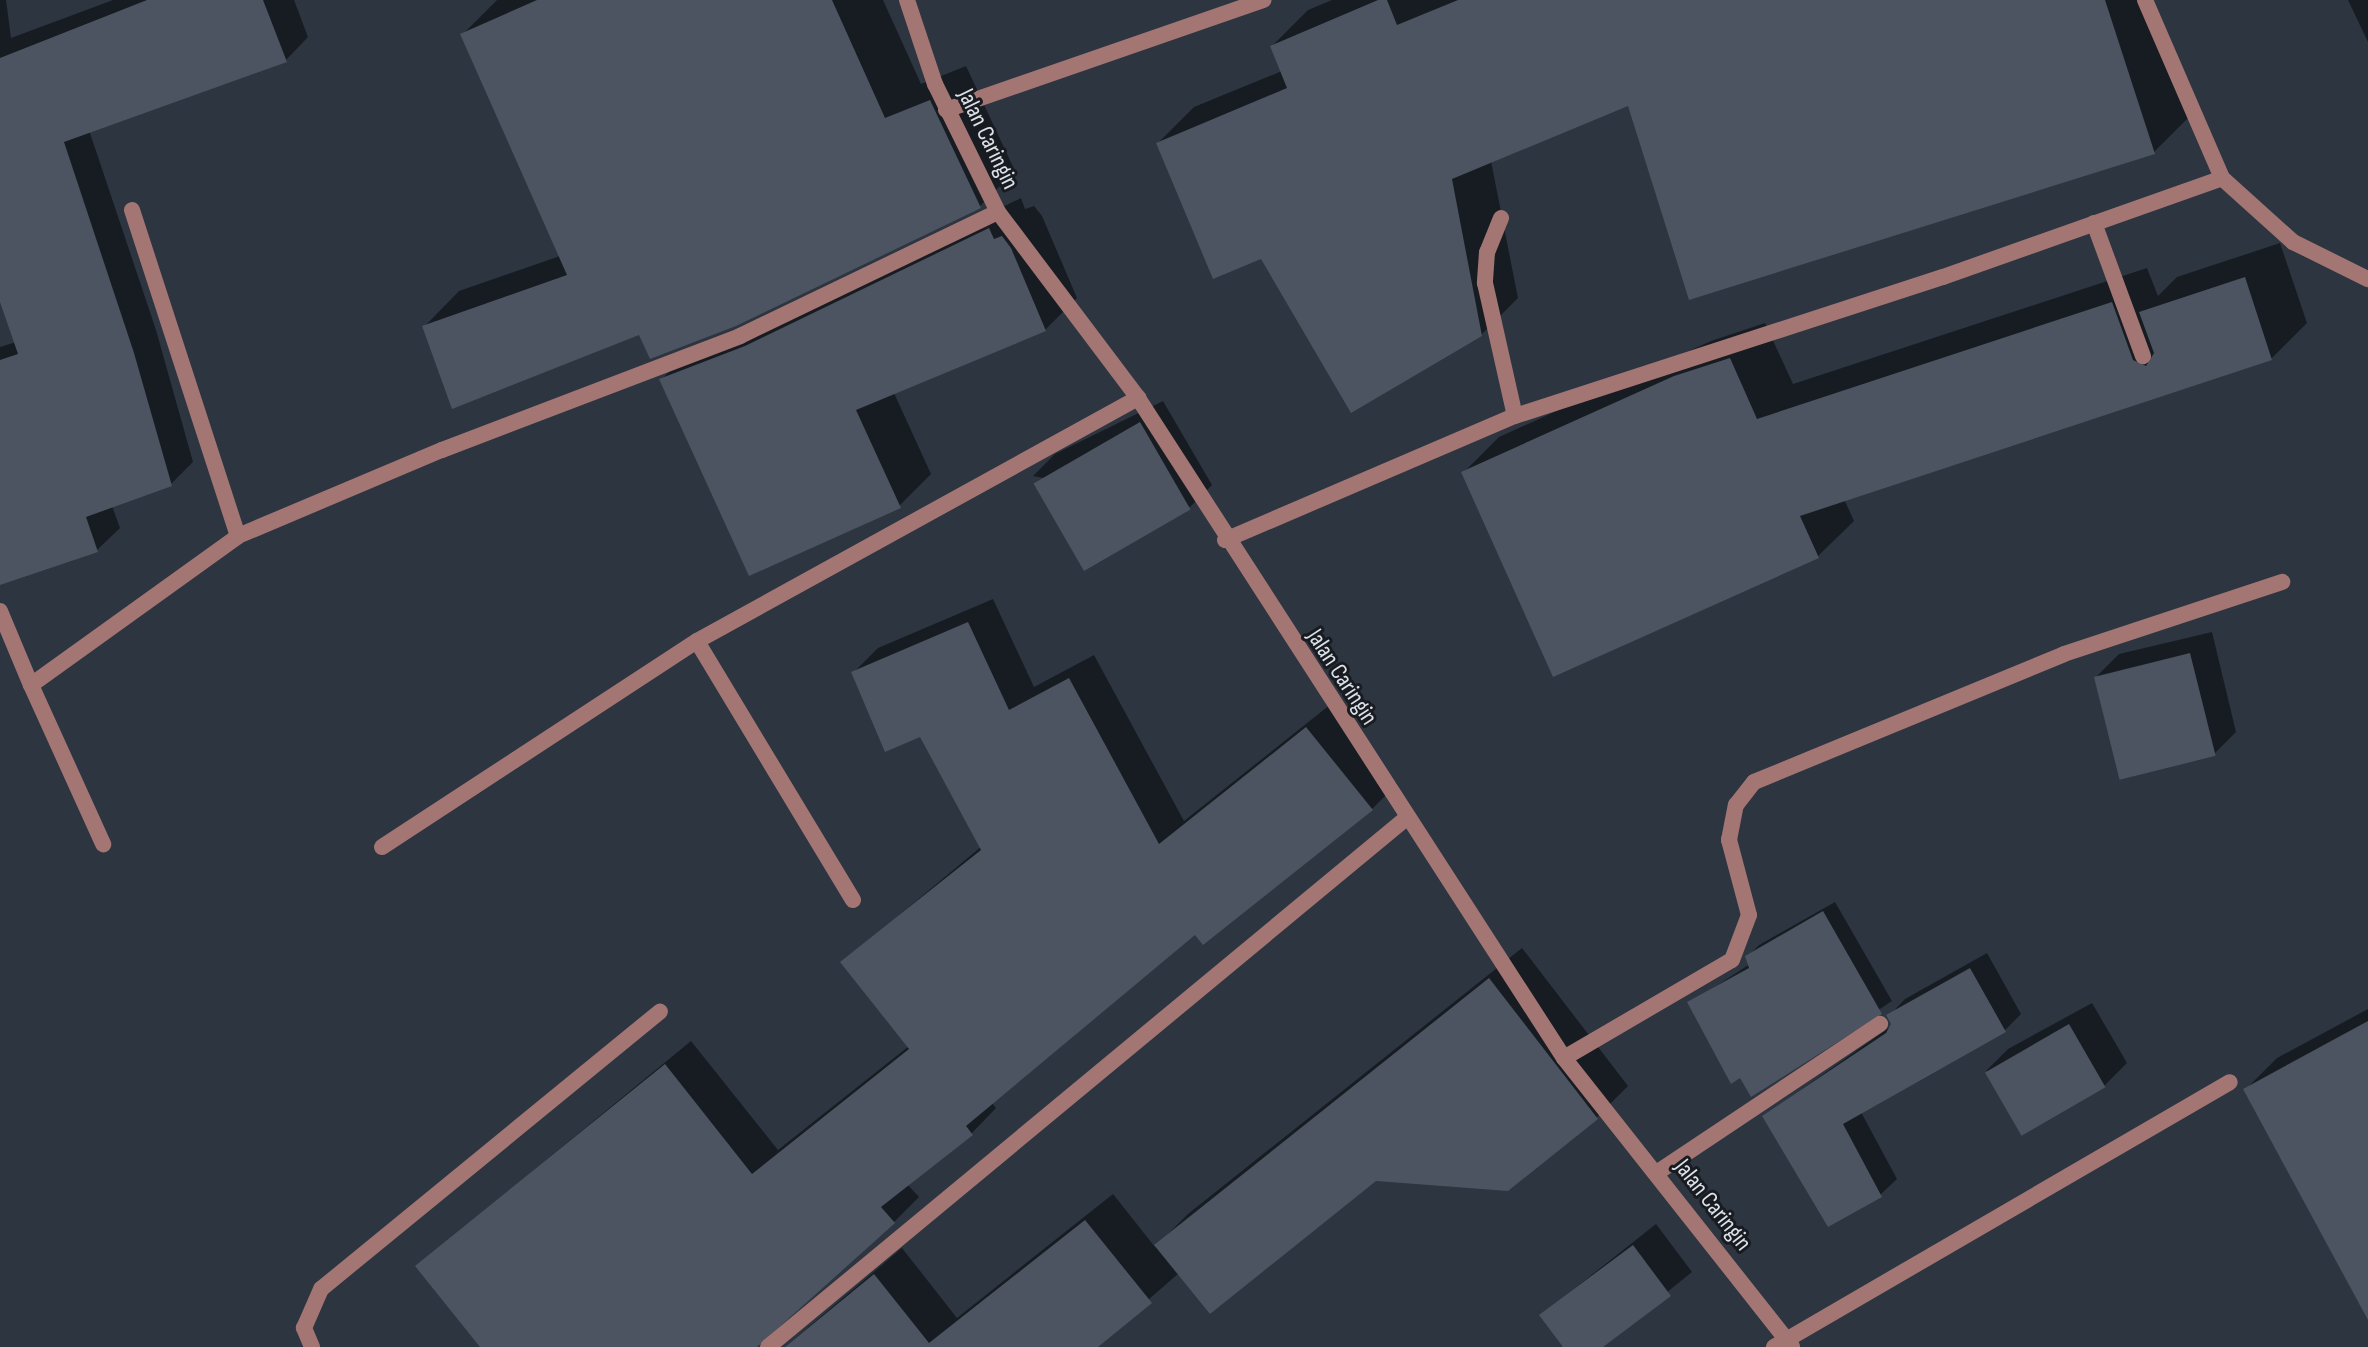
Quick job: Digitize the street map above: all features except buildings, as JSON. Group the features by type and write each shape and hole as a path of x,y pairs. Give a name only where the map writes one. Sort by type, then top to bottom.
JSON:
{"street":[{"name":"Jalan Caringin","path":"907,0 946,110 998,212 1138,398 1225,540 1405,819 1564,1058 1658,1172 1784,1344"},
{"path":"946,110 1264,0"},
{"path":"2145,0 2222,178 2293,242 2368,279"},
{"path":"1225,540 1515,416 2222,178"},
{"path":"132,210 238,536"},
{"path":"31,685 238,536 442,450 740,336 998,212"},
{"path":"1501,218 1487,252 1485,283 1515,416"},
{"path":"2094,223 2143,356"},
{"path":"382,847 697,641 1138,398"},
{"path":"1564,1058 1732,960 1749,915 1729,840 1736,805 1754,782 2064,654 2282,582"},
{"path":"0,611 103,844"},
{"path":"697,641 853,900"},
{"path":"768,1347 1405,819"},
{"path":"312,1347 304,1328 321,1289 660,1012"},
{"path":"1658,1172 1880,1024"},
{"path":"1784,1344 2230,1082"}]}
